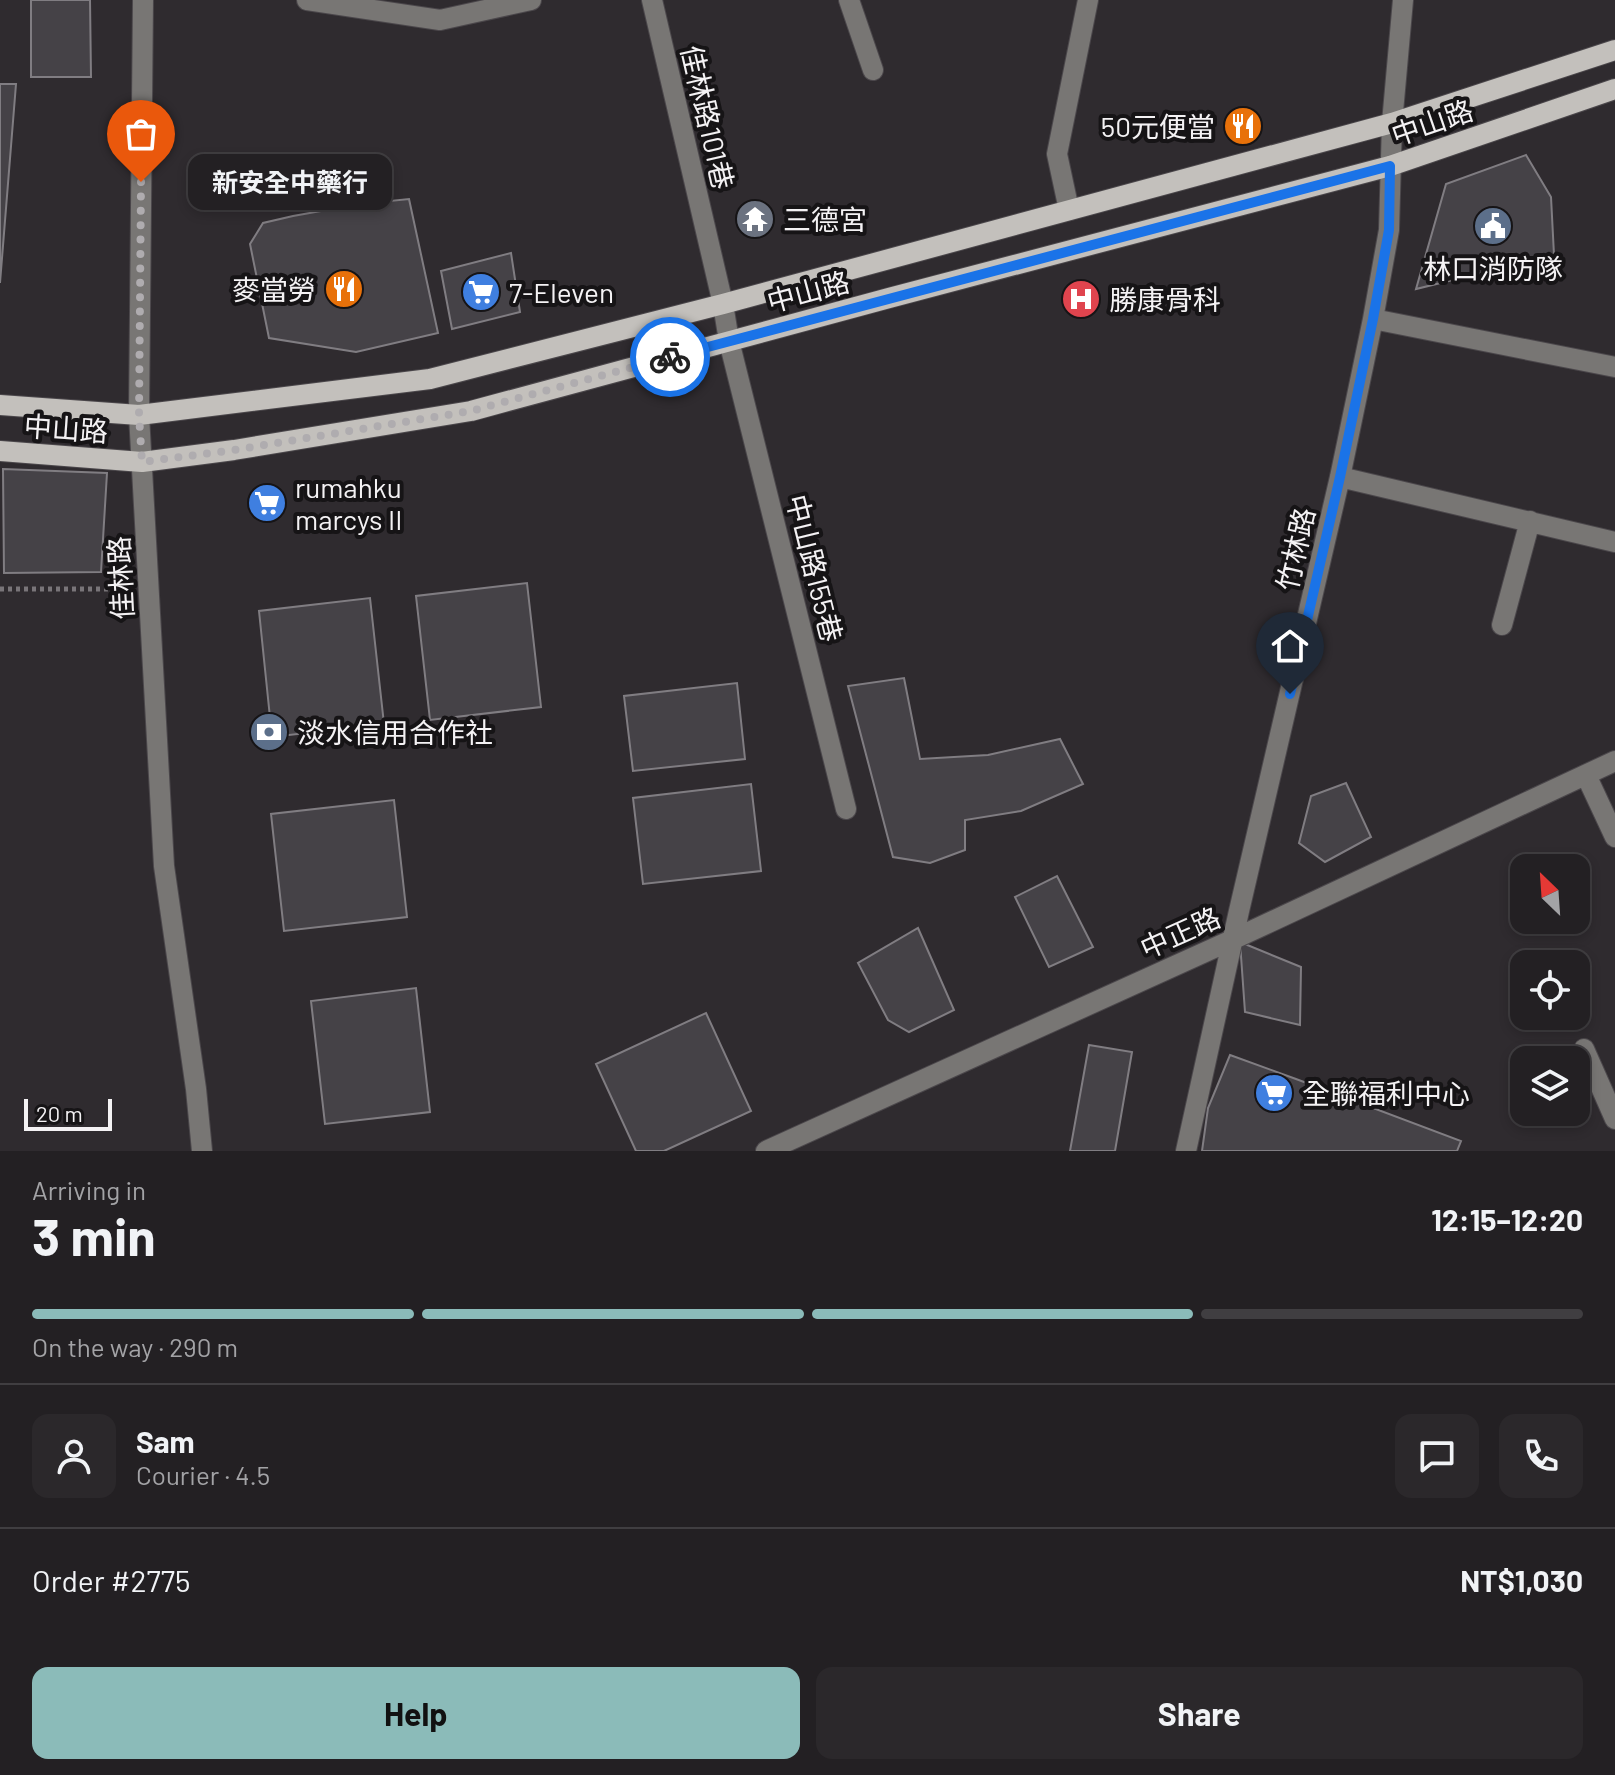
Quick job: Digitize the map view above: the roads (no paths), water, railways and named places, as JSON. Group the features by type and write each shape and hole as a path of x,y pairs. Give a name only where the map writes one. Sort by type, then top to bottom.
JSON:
{"main road":[{"name":"中山路","path":"0,405 139,415 430,379 723,304 1392,123 1615,50"},
{"name":"中山路","path":"0,451 142,462 471,411 1390,166 1615,89"}],"street":[{"name":"佳林路","path":"143,0 139,415 164,866 202,1151"},
{"path":"311,0 440,20 531,0"},
{"name":"佳林路101巷","path":"652,0 729,341"},
{"path":"849,0 873,70"},
{"path":"1069,210 1057,154 1088,0"},
{"name":"竹林路","path":"1186,1151 1340,477 1373,319 1389,230 1392,123 1403,0"},
{"path":"1373,319 1615,367"},
{"name":"中山路155巷","path":"729,341 846,809"},
{"path":"1340,477 1615,542"},
{"path":"1502,625 1530,521"},
{"name":"中正路","path":"766,1151 1234,939 1615,761"},
{"path":"1586,775 1615,837"},
{"path":"1590,1063 1615,1119"}],"place":[{"name":"50元便當","path":"1243,126"},
{"name":"新安全中藥行","path":"141,182"},
{"name":"三德宮","path":"755,219"},
{"name":"林口消防隊","path":"1493,226"},
{"name":"麥當勞","path":"344,289"},
{"name":"7-Eleven","path":"481,292"},
{"name":"勝康骨科","path":"1081,299"},
{"name":"rumahku marcys II","path":"267,503"},
{"name":"淡水信用合作社","path":"269,732"},
{"name":"全聯福利中心","path":"1274,1093"}]}
